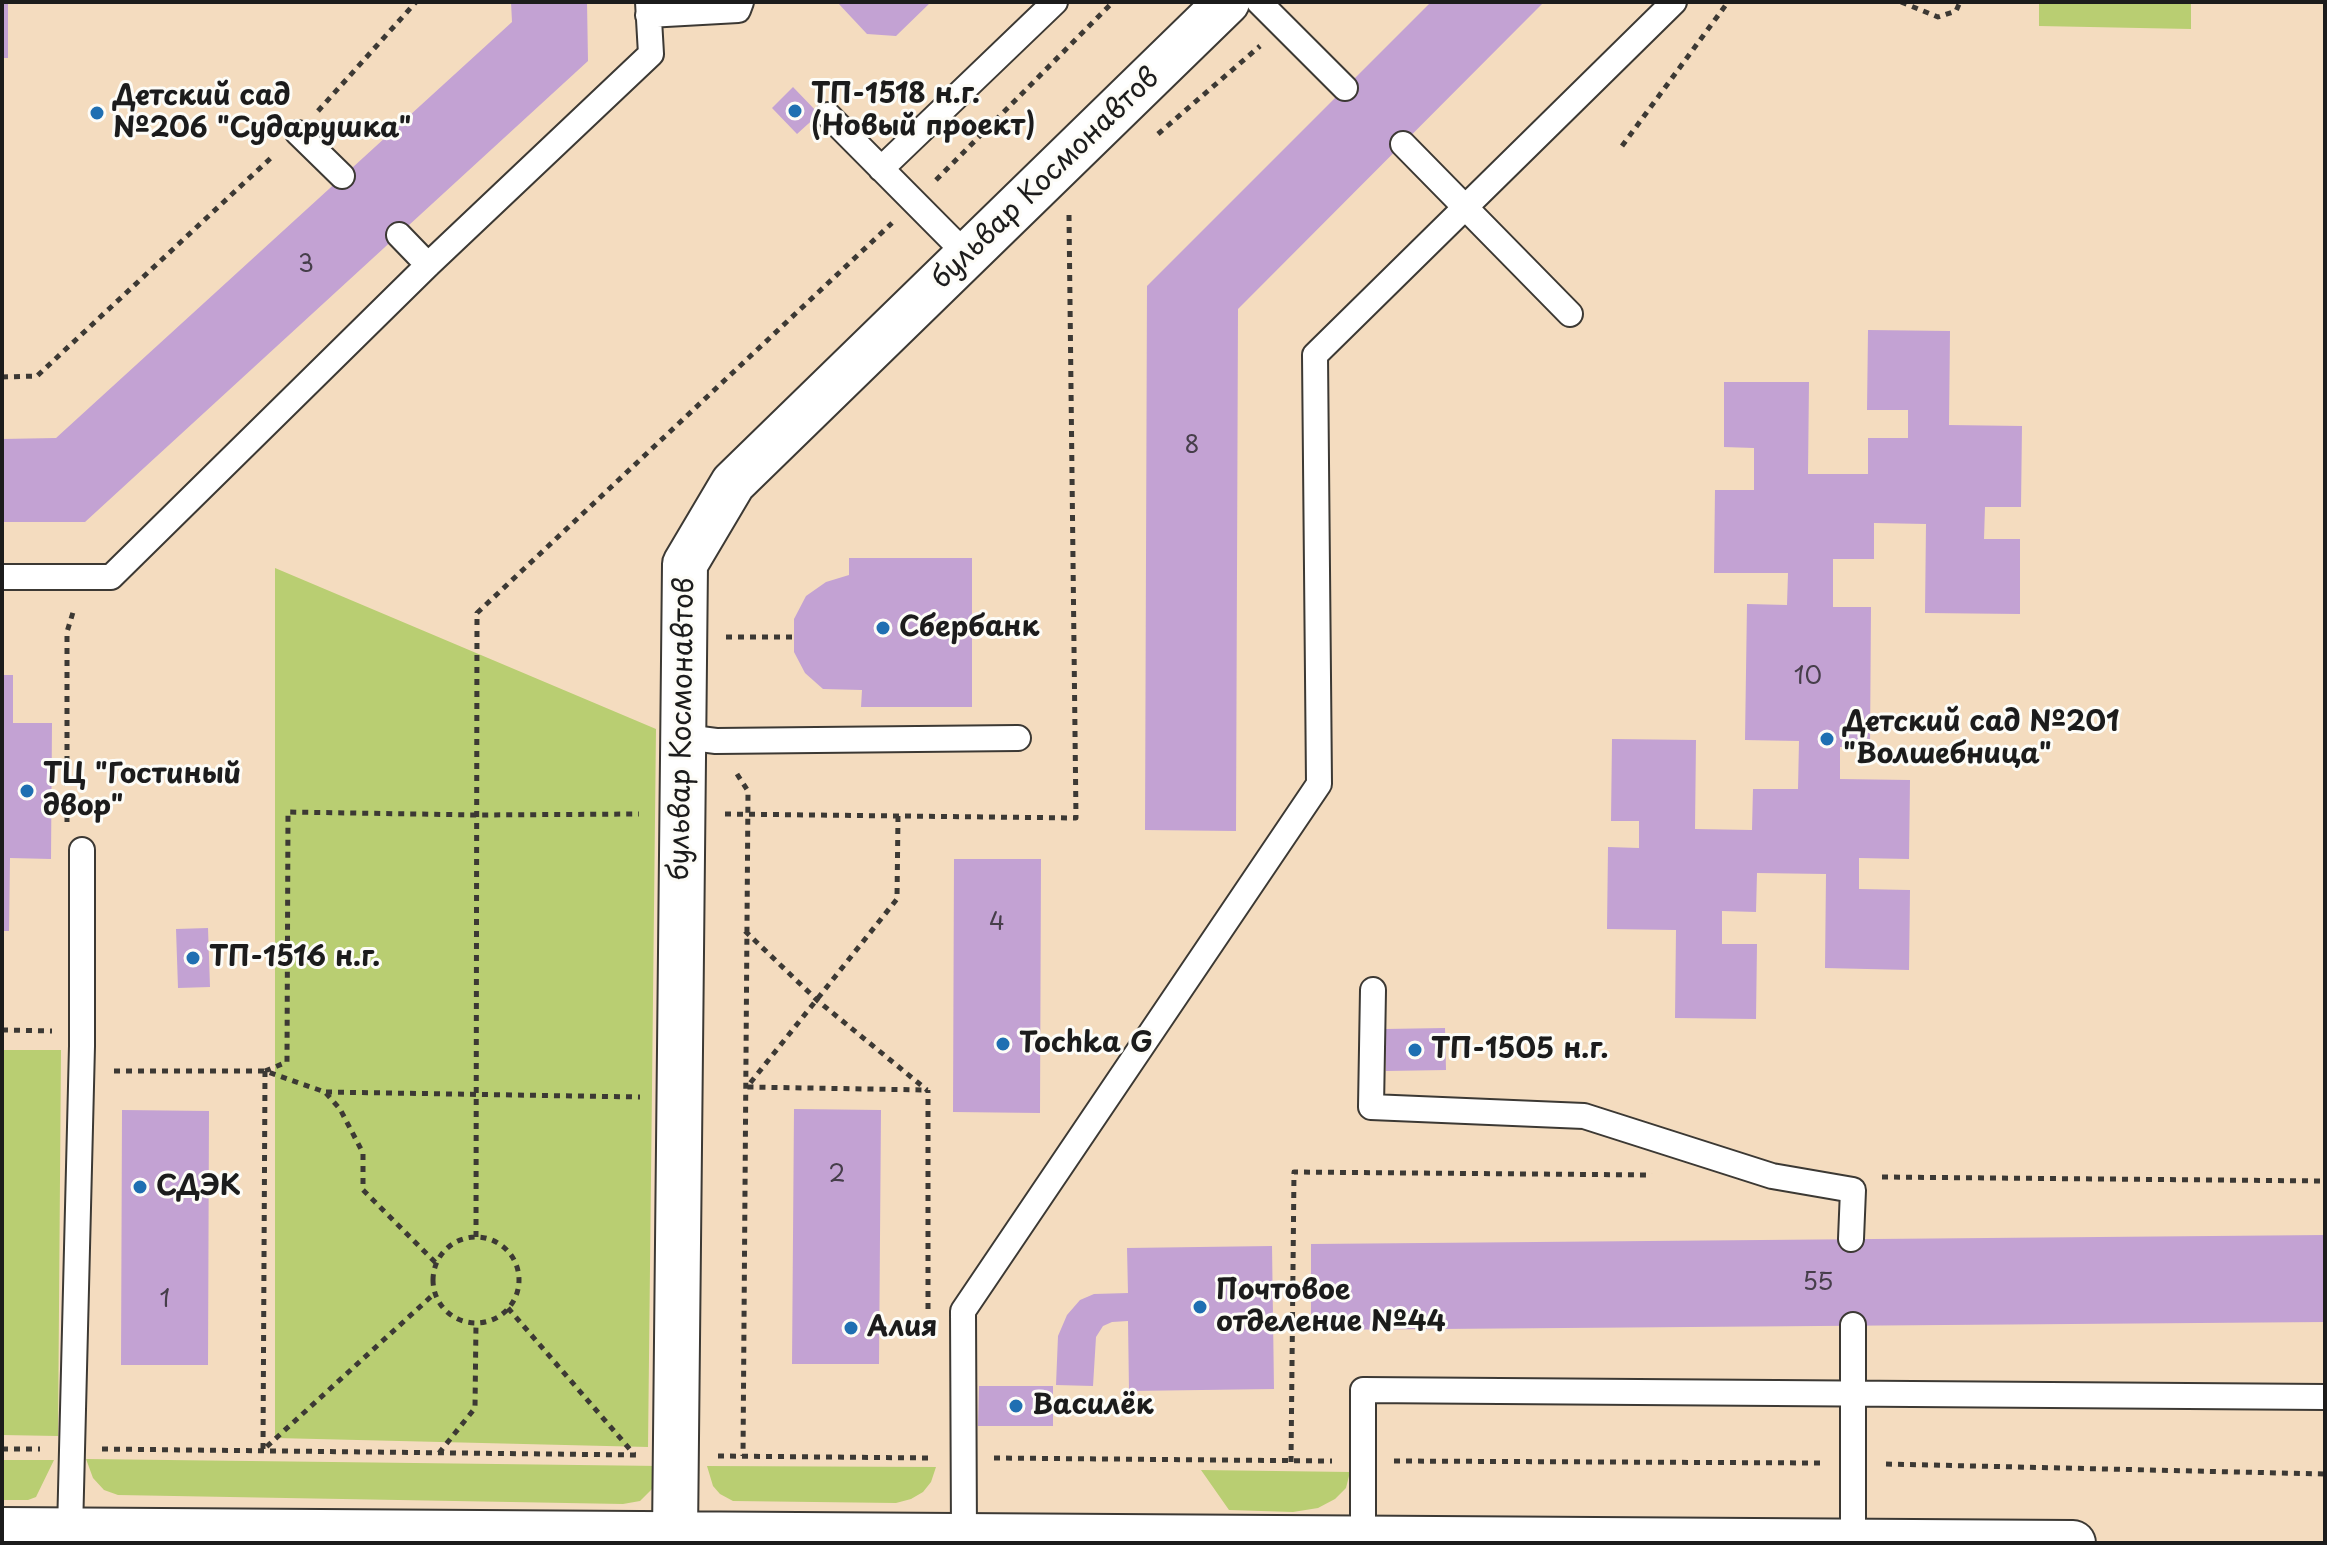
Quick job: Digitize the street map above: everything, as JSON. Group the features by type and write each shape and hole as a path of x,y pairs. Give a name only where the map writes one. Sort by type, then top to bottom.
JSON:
{"street":[{"name":"бульвар Космонавтов","path":"675,1534 683,813 700,739 685,564 733,483 1227,2"},
{"path":"2,1530 2073,1543"}],"lane":[{"path":"2,577 111,577 428,265 651,54 648,9 738,10 741,2"},
{"path":"881,169 1055,2"},
{"path":"1259,2 1345,88"},
{"path":"964,1536 963,1311 1319,784 1315,355 1674,2"},
{"path":"828,115 967,255"},
{"path":"298,133 342,176"},
{"path":"1403,144 1570,314"},
{"path":"399,235 428,265"},
{"path":"700,739 1018,738"},
{"path":"70,1531 82,1046 82,850"},
{"path":"1373,990 1371,1107 1584,1116 1772,1176 1853,1190 1851,1239"},
{"path":"1853,1325 1853,1542"},
{"path":"1363,1539 1363,1390 2325,1397"}],"path":[{"path":"2,377 37,376 298,133 416,2"},
{"path":"476,1237 477,613 914,202 1113,2"},
{"path":"1622,146 1728,2"},
{"path":"1901,2 1938,17 1956,11 1960,2"},
{"path":"1152,138 1283,26"},
{"path":"265,1071 287,1062 288,812 1076,818 1069,210 1058,221"},
{"path":"67,823 67,632 83,577"},
{"path":"718,637 793,637"},
{"path":"700,739 748,791 743,1456"},
{"path":"747,1087 897,899 898,816"},
{"path":"745,931 818,1001 928,1090"},
{"path":"2,1030 66,1031 108,1070 265,1071 325,1092 642,1097"},
{"path":"263,1450 265,1071"},
{"path":"747,1087 928,1090"},
{"path":"928,1090 928,1314"},
{"path":"325,1092 340,1109 363,1153 363,1190 436,1263"},
{"path":"1291,1462 1294,1172"},
{"path":"476,1237 490,1239 502,1246 517,1269 519,1282 516,1296 499,1316 476,1323 462,1320 451,1314 435,1293 433,1273 436,1263 452,1244 476,1237"},
{"path":"263,1450 435,1293"},
{"path":"508,1308 634,1455"},
{"path":"2,1449 439,1453 475,1408 476,1323"},
{"path":"964,1458 1853,1463 2325,1474"}],"green space":[{"path":"2039,2 2191,2 2191,29 2039,26"},
{"path":"275,568 656,729 648,1447 275,1438"},
{"path":"2,1050 61,1050 58,1436 2,1435"},
{"path":"86,1459 660,1466 652,1489 640,1501 623,1504 118,1495 104,1490 93,1478"},
{"path":"2,1460 54,1460 36,1497 2,1500"},
{"path":"707,1466 936,1467 931,1482 923,1492 896,1503 733,1501 713,1486"},
{"path":"1201,1470 1350,1472 1346,1488 1335,1499 1318,1508 1293,1512 1229,1510"}],"building":[{"path":"2,2 8,2 8,58 2,58"},
{"path":"511,2 587,2 588,61 85,522 2,522 2,439 56,438 512,22"},
{"path":"837,2 931,2 896,36 867,34"},
{"path":"1431,2 1544,2 1238,309 1236,831 1145,830 1147,286"},
{"name":"ТП-1518 н.г. (Новый проект)","path":"793,87 819,114 797,134 772,108"},
{"path":"1868,330 1950,331 1949,425 2022,426 2021,507 1985,507 1984,539 2020,539 2020,614 1925,613 1926,524 1874,523 1874,559 1833,559 1833,607 1871,607 1870,747 1840,747 1840,779 1910,780 1909,859 1859,858 1859,889 1910,890 1909,970 1825,968 1826,874 1757,873 1756,912 1722,911 1722,944 1757,944 1756,1019 1675,1018 1676,930 1607,929 1608,847 1639,848 1639,821 1611,821 1612,739 1696,740 1695,829 1752,830 1753,789 1798,789 1799,741 1745,740 1747,604 1787,605 1788,573 1714,573 1715,490 1754,490 1754,448 1724,447 1724,382 1809,382 1808,474 1868,474 1868,438 1908,438 1908,410 1867,410"},
{"name":"Сбербанк","path":"849,558 972,558 972,707 861,707 862,690 823,689 805,673 794,652 794,619 806,596 826,582 849,575"},
{"name":"ТЦ \"Гостиный двор\"","path":"2,675 13,675 13,723 52,723 51,859 10,858 9,931 2,931"},
{"path":"954,859 1041,859 1040,1113 953,1112"},
{"name":"ТП-1516 н.г.","path":"208,928 210,987 178,988 176,929"},
{"name":"ТП-1505 н.г.","path":"1445,1028 1446,1070 1386,1071 1385,1029"},
{"path":"794,1109 881,1110 879,1364 792,1364"},
{"path":"122,1110 209,1111 208,1365 121,1365"},
{"path":"2325,1235 2325,1322 1311,1330 1311,1244"},
{"name":"Почтовое отделение №44","path":"1272,1246 1274,1389 1129,1391 1128,1321 1103,1326 1096,1337 1093,1386 1056,1385 1058,1336 1067,1315 1080,1300 1094,1294 1128,1293 1127,1248"},
{"name":"Василёк","path":"979,1386 1053,1386 1053,1426 978,1426"}],"place":[{"name":"ТП-1518 н.г. (Новый проект)","path":"795,111"},
{"name":"Детский сад №206 \"Сударушка\"","path":"97,113"},
{"name":"Сбербанк","path":"883,628"},
{"name":"Детский сад №201 \"Волшебница\"","path":"1827,739"},
{"name":"ТЦ \"Гостиный двор\"","path":"27,791"},
{"name":"ТП-1516 н.г.","path":"193,958"},
{"name":"Tochka G","path":"1003,1044"},
{"name":"ТП-1505 н.г.","path":"1415,1050"},
{"name":"СДЭК","path":"140,1187"},
{"name":"Почтовое отделение №44","path":"1200,1307"},
{"name":"Алия","path":"851,1328"},
{"name":"Василёк","path":"1016,1406"}]}
